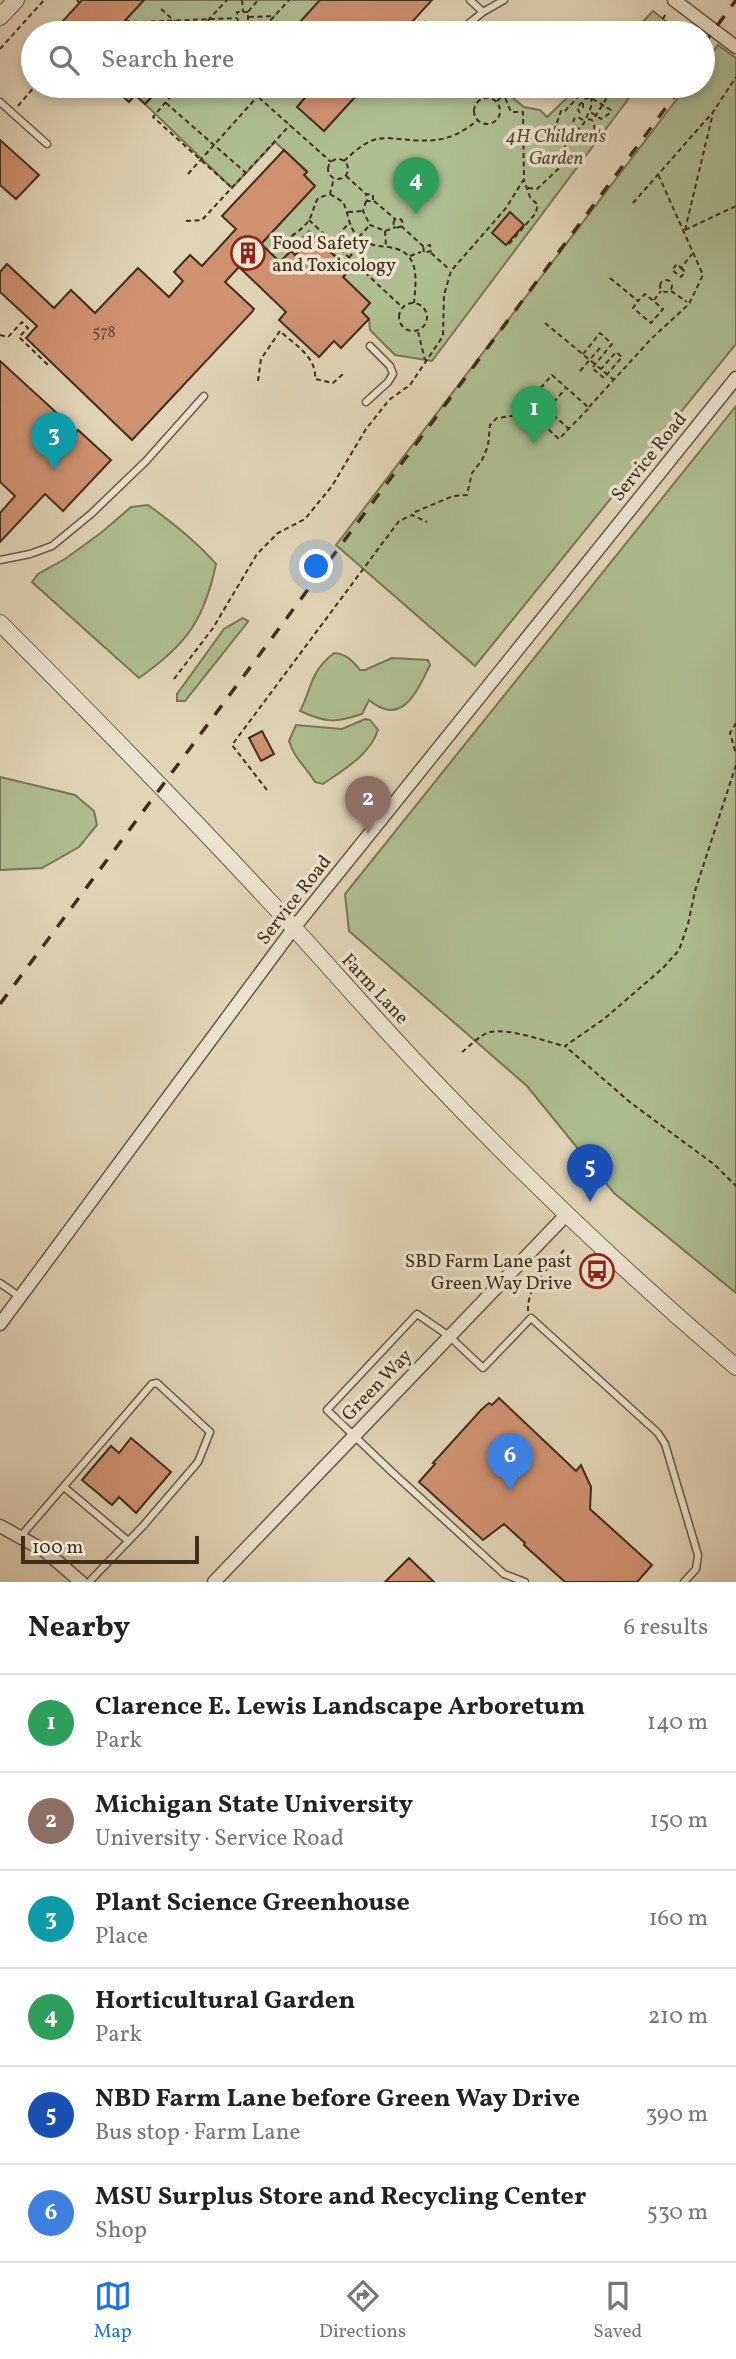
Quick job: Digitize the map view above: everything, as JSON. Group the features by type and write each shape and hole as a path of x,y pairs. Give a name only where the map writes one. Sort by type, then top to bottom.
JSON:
{"street":[{"path":"0,18 16,0"},
{"path":"674,0 702,21"},
{"path":"715,31 736,47"},
{"name":"Service Road","path":"0,1324 293,929 736,378"},
{"name":"Farm Lane","path":"0,623 79,702 428,1075 567,1213 736,1367"},
{"name":"Green Way","path":"214,1582 567,1213"},
{"path":"0,1526 45,1551 81,1582"}],"lane":[{"path":"470,0 483,12"},
{"path":"472,21 504,0"},
{"path":"0,102 47,144"},
{"path":"366,402 393,374 390,366 370,346"},
{"path":"0,560 52,546 92,514 146,461 204,396"},
{"path":"0,1283 19,1297"},
{"path":"525,1582 504,1574 327,1410 417,1314 450,1336 483,1368 531,1318 658,1433 665,1444 698,1555 696,1569 684,1582"},
{"path":"21,1536 152,1384 157,1383 210,1432 198,1462 143,1526 89,1582"},
{"path":"64,1487 127,1540"}],"path":[{"path":"25,21 44,0"},
{"path":"209,19 227,0"},
{"path":"242,0 243,12"},
{"path":"248,21 248,12 258,0"},
{"path":"270,21 289,0"},
{"path":"161,9 175,21 237,18"},
{"path":"238,21 237,12 248,12"},
{"path":"662,21 666,14"},
{"path":"248,17 275,16"},
{"path":"0,49 21,26"},
{"path":"633,202 713,111 736,77"},
{"path":"17,107 25,98"},
{"path":"169,98 153,117 232,188"},
{"path":"188,174 255,98"},
{"path":"259,98 331,162"},
{"path":"488,98 496,102 500,113 495,122 486,124 478,120 474,110 478,102 488,98"},
{"path":"496,102 501,98"},
{"path":"505,98 511,112 523,112"},
{"path":"553,133 561,111 564,112 577,98"},
{"path":"534,135 574,133 586,120 591,98"},
{"path":"574,133 586,138 593,134 595,127 594,118 588,112 577,108 583,100 591,98 610,108 610,113 602,119 594,118 586,120 576,118 573,121 578,130"},
{"path":"594,118 607,98"},
{"path":"166,102 246,173"},
{"path":"684,230 713,111"},
{"path":"579,118 582,112"},
{"path":"344,161 372,140 385,138 442,141 454,137 478,120"},
{"path":"186,221 202,220 290,125"},
{"path":"523,127 531,129 534,135"},
{"path":"527,187 537,189 572,156 565,151 565,134"},
{"path":"523,142 530,141 534,135"},
{"path":"565,144 573,144 580,137"},
{"path":"331,162 338,159 344,161 348,167 345,176"},
{"path":"331,162 328,172 334,178 345,176"},
{"path":"524,407 559,439 651,339 689,304 703,275 658,174"},
{"path":"345,176 366,194 373,195 373,201"},
{"path":"330,194 334,178"},
{"path":"509,244 535,214 538,205 530,197 524,179"},
{"path":"330,194 343,202 349,223 364,241 370,245 399,250 409,256 416,271 414,303"},
{"path":"271,251 309,220 318,198 330,194"},
{"path":"366,194 363,211 370,225 385,231 401,226"},
{"path":"366,200 373,201 395,219 401,219 401,226 423,246 423,251"},
{"path":"684,230 736,206"},
{"path":"346,212 363,211"},
{"path":"395,219 393,223 396,227"},
{"path":"309,220 403,308"},
{"path":"326,248 349,223"},
{"path":"359,237 370,225"},
{"path":"385,231 386,247"},
{"path":"343,264 364,241"},
{"path":"423,246 429,245 430,252 451,271"},
{"path":"409,256 423,251 430,252"},
{"path":"681,268 693,253"},
{"path":"677,264 681,268 685,272 681,277 672,270 677,264"},
{"path":"653,301 662,291 661,283 669,282 676,274"},
{"path":"610,278 638,301"},
{"path":"669,282 670,290"},
{"path":"670,290 689,304"},
{"path":"662,291 670,290"},
{"path":"645,294 663,309 651,323 633,308 638,301 645,294"},
{"path":"414,303 424,308 428,316 425,325 417,331 408,330 399,318 403,308 414,303"},
{"path":"0,335 8,337 22,322 28,328 19,338"},
{"path":"545,323 615,380"},
{"path":"258,381 261,359 280,331 313,361 315,379 333,383 343,374"},
{"path":"417,331 425,360"},
{"path":"13,332 48,365"},
{"path":"583,354 600,333 612,344 592,368 604,378 622,357 610,347"},
{"path":"580,371 600,348"},
{"path":"601,369 616,352"},
{"path":"415,512 453,496 467,495 472,473 488,446 490,425 497,418 512,416 524,407 552,375 589,408"},
{"path":"547,410 567,388"},
{"path":"533,397 569,429"},
{"path":"267,790 232,745 399,521 412,516 427,522"},
{"path":"736,723 730,733 736,754"},
{"path":"565,1046 604,1019 663,968 679,950 736,765"},
{"path":"463,1052 489,1032 506,1032 565,1046 631,1103 696,1150 736,1186"},
{"path":"731,1180 736,1176"},
{"path":"531,1318 527,1310 529,1294 564,1250"}],"green space":[{"path":"144,0 320,0 301,21 125,21"},
{"path":"653,11 666,21 643,21"},
{"path":"718,45 736,58 736,344 475,666 336,545 678,98 715,98 715,49"},
{"name":"4H Children's Garden","path":"151,98 305,98 298,107 324,131 354,98 513,98 524,107 540,110 547,117 567,98 629,98 432,361 395,355 370,330 369,319 362,312 370,303 343,277 350,269 309,231 280,262 261,244 315,186 304,175 307,171 275,142 232,188 145,104"},
{"path":"736,406 736,1293 614,1193 527,1086 349,931 345,894"},
{"path":"148,505 184,533 216,564 206,601 191,630 169,654 139,678 32,582 38,574 65,559 131,507"},
{"path":"243,618 247,623 185,701 177,701 177,694 224,629"},
{"path":"334,653 349,658 360,670 392,658 428,660 430,665 414,695 399,708 381,708 369,700 362,714 345,719 324,720 300,711 320,667"},
{"path":"365,719 370,720 378,730 369,747 355,761 323,784 315,782 289,741 296,725 342,729"},
{"path":"0,777 75,795 94,811 97,825 79,847 42,868 0,870"}],"building":[{"path":"82,0 144,0 125,21 63,21"},
{"path":"320,0 432,0 413,21 301,21"},
{"path":"138,98 151,98 145,104"},
{"path":"305,98 354,98 324,131 297,107"},
{"path":"0,140 39,175 16,199 0,185"},
{"path":"284,150 307,172 304,175 315,186 261,244 280,262 291,251 295,255 313,236 350,270 343,277 370,303 362,312 369,319 341,348 334,341 319,357 279,320 286,312 239,267 225,282 254,309 132,440 26,338 37,326 0,292 0,272 7,264 54,308 71,290 95,313 138,268 169,297 183,281 174,272 190,255 202,266 236,229 222,216"},
{"path":"510,212 524,225 506,245 492,233"},
{"path":"0,361 59,415 45,430 62,447 78,430 111,460 63,511 45,494 0,542 0,513 15,496 0,482"},
{"path":"262,731 274,754 261,761 249,738"},
{"path":"499,1398 576,1471 581,1465 591,1487 590,1509 652,1565 637,1582 565,1582 504,1524 483,1540 419,1482 481,1410"},
{"path":"131,1438 171,1472 136,1513 119,1497 112,1505 82,1480 111,1446 119,1453"},
{"path":"409,1558 434,1582 385,1582"}],"railway":[{"path":"715,29 736,0"},
{"path":"0,1004 673,98"}],"place":[{"name":"Horticultural Garden","path":"416,215"},
{"name":"Food Safety and Toxicology","path":"248,253"},
{"name":"Clarence E. Lewis Landscape Arboretum","path":"534,444"},
{"name":"Plant Science Greenhouse","path":"54,470"},
{"name":"Michigan State University","path":"368,834"},
{"name":"NBD Farm Lane before Green Way Drive","path":"590,1202"},
{"name":"SBD Farm Lane past Green Way Drive","path":"597,1271"},
{"name":"MSU Surplus Store and Recycling Center","path":"510,1491"}]}
